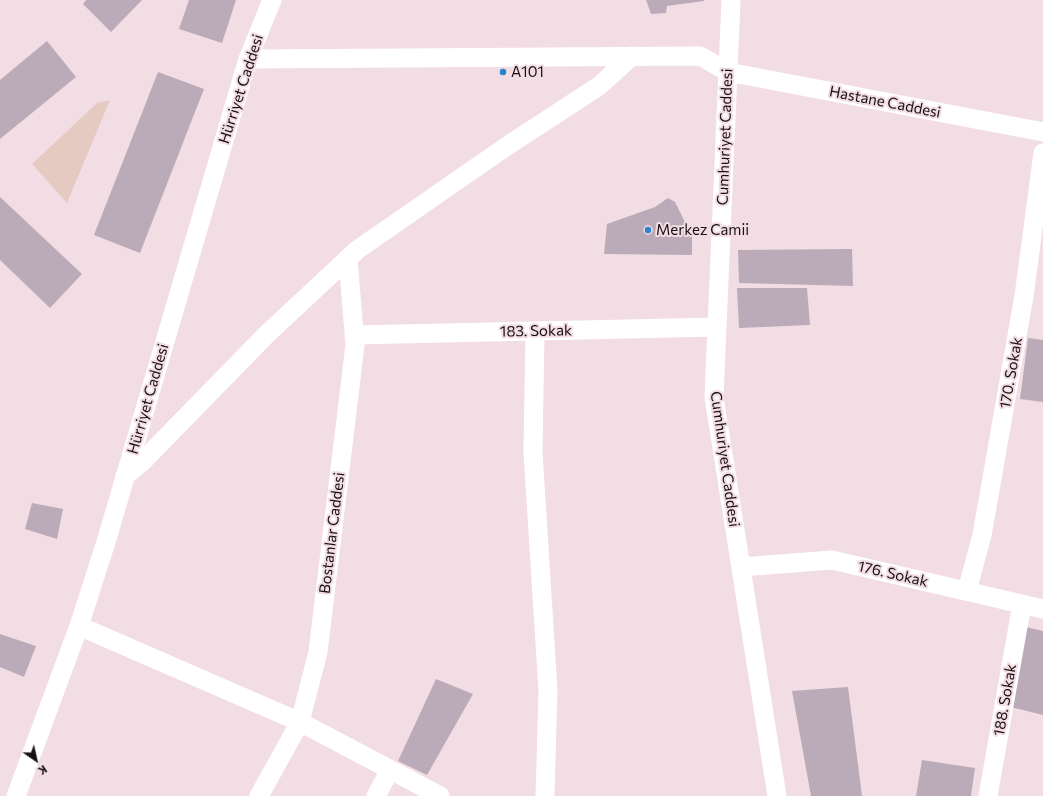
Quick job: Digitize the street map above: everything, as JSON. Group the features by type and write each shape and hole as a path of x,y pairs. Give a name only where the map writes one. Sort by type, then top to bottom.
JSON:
{"street":[{"name":"Hürriyet Caddesi","path":"16,796 79,626 125,476 248,59 272,0"},
{"name":"Cumhuriyet Caddesi","path":"730,0 714,397 777,796"},
{"path":"125,476 141,463 266,335 357,250 507,146 599,86 632,56"},
{"name":"Hastane Caddesi","path":"248,59 700,56 728,72 1043,132"},
{"name":"170. Sokak","path":"967,591 982,535 1024,296 1043,153"},
{"name":"Bostanlar Caddesi","path":"259,796 300,722 318,652 355,345 348,259"},
{"name":"183. Sokak","path":"354,335 717,327"},
{"path":"535,331 534,452 548,690 545,796"},
{"name":"176. Sokak","path":"741,567 832,560 1043,609"},
{"name":"188. Sokak","path":"989,796 1022,604"},
{"path":"79,626 300,722 440,796"},
{"path":"376,796 390,770"}],"shaded area":[{"path":"110,100 67,203 32,164 97,103"}],"building":[{"path":"86,0 142,0 111,32 83,4"},
{"path":"189,0 236,0 222,43 179,29"},
{"path":"646,0 704,1 667,6 666,13 651,14"},
{"path":"47,41 76,77 0,139 0,80"},
{"path":"158,72 204,89 140,253 94,235"},
{"path":"0,197 82,274 50,308 0,260"},
{"name":"Merkez Camii","path":"668,198 675,202 692,236 692,255 604,254 607,224 655,207"},
{"path":"852,249 853,286 739,283 738,250"},
{"path":"737,288 807,288 810,325 739,328"},
{"path":"1028,338 1043,340 1043,402 1020,399"},
{"path":"32,503 63,509 57,539 25,529"},
{"path":"1026,627 1043,631 1043,715 1011,707"},
{"path":"0,634 36,646 24,677 0,667"},
{"path":"436,679 473,694 427,775 398,761"},
{"path":"848,687 862,796 811,796 792,691"},
{"path":"922,760 975,768 971,796 916,796"}],"place":[{"name":"A101","path":"503,72"},
{"name":"Merkez Camii","path":"648,230"}]}
